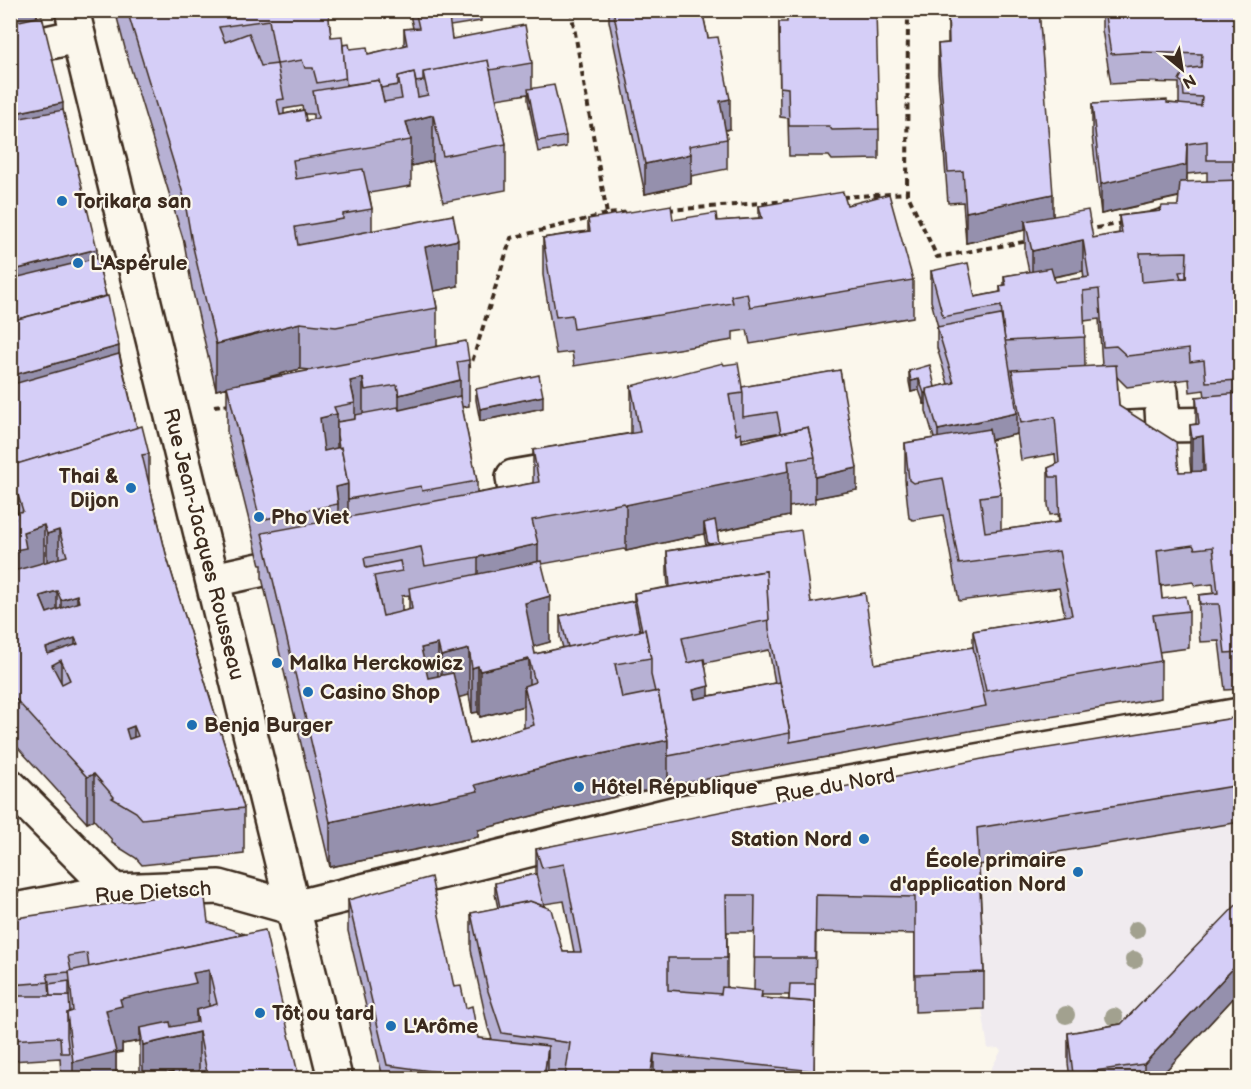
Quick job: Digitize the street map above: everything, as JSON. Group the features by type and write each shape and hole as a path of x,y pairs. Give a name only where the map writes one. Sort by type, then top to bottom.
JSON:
{"street":[{"path":"10,51 75,23"},
{"name":"Rue Jean-Jacques Rousseau","path":"75,23 335,1078"},
{"path":"1047,397 1161,391 1163,425 1240,424"},
{"path":"472,524 518,514 513,477 605,461"},
{"path":"213,580 333,554"},
{"name":"Rue du Nord","path":"294,908 677,813 1240,715"},
{"path":"10,786 114,891"},
{"name":"Rue Dietsch","path":"10,911 114,891 219,887 294,908"}],"path":[{"path":"571,10 607,214"},
{"path":"909,10 907,193 937,257 1030,240"},
{"path":"838,198 907,193"},
{"path":"665,210 792,201"},
{"path":"460,366 471,365 511,238 607,214 642,212"},
{"path":"1075,232 1128,221"},
{"path":"171,412 240,402"}],"shaded area":[{"name":"École primaire d'application Nord","path":"1240,754 1240,991 1159,1078 986,1078 1001,1051 998,1048 988,1049 982,1009 915,1012 915,934 992,794"}],"building":[{"path":"127,10 328,10 331,37 342,36 346,78 317,83 313,68 305,68 302,60 277,64 284,99 277,100 280,115 304,110 306,121 318,118 313,91 379,80 384,102 402,99 398,76 414,72 418,97 428,95 423,72 488,60 506,144 443,156 433,115 406,122 411,140 293,160 296,179 363,169 372,209 343,214 343,219 295,227 298,245 453,215 458,240 425,247 437,308 336,327 300,323 216,344 192,243 184,197","holes":["269,20 277,64 261,66 249,33 225,42 219,27"]},
{"path":"415,10 448,10 452,39 525,25 532,63 490,70 488,60 423,72 423,81 416,82 414,72 398,76 398,85 381,88 379,80 346,85 343,45 349,44 350,49 367,47 368,54 407,45 404,29 419,28"},
{"path":"613,10 702,10 708,38 718,37 730,99 720,101 727,139 689,146 691,154 645,164"},
{"path":"787,10 876,10 879,129 832,130 829,126 789,126 788,88 780,87 779,22 787,22"},
{"path":"948,10 1039,10 1053,194 966,212 963,171 948,172 938,44 949,43"},
{"path":"1104,10 1240,10 1240,160 1207,160 1207,141 1187,144 1186,165 1101,184 1092,104 1167,100 1167,103 1201,106 1202,97 1184,96 1183,83 1179,80 1185,69 1201,67 1202,54 1141,52 1111,54"},
{"path":"42,16 63,103 10,114 10,23"},
{"path":"554,85 566,136 538,141 528,89"},
{"path":"63,110 97,249 10,271 10,120"},
{"path":"1240,180 1240,380 1206,382 1204,360 1190,362 1189,349 1127,356 1116,346 1103,347 1099,289 1083,291 1085,337 1005,341 1001,306 943,317 931,271 968,263 975,297 1001,292 1000,286 1006,285 1004,276 1051,268 1055,282 1089,277 1083,240 1032,251 1025,221 1088,210 1093,238 1122,233 1119,216 1160,211 1162,206 1178,206 1180,182","holes":["1187,252 1186,278 1142,282 1140,253"]},
{"path":"843,192 847,205 889,194 913,280 750,307 747,293 731,296 733,303 574,329 572,315 556,317 543,238 590,231 588,219 671,205 673,220 716,213 717,221 762,218 759,206"},
{"path":"97,258 106,296 10,321 10,279"},
{"path":"1186,271 1186,278 1181,278 1179,272"},
{"path":"108,296 119,346 10,376 10,321"},
{"path":"1001,315 1017,413 938,430 926,389 954,383 937,327"},
{"path":"466,341 469,360 457,362 460,380 399,395 397,385 365,390 363,378 350,381 355,403 334,407 337,414 320,418 324,451 341,447 348,484 336,487 338,504 260,520 227,386"},
{"path":"119,354 137,428 11,466 10,385"},
{"path":"723,363 724,365 738,363 743,393 729,395 736,435 741,433 742,442 808,427 815,457 788,461 789,471 626,505 624,503 532,520 538,544 425,566 421,547 364,558 366,568 400,561 402,571 374,576 383,616 412,609 409,588 541,561 550,596 525,603 535,654 645,629 651,658 615,664 622,698 658,691 668,740 563,762 475,785 478,791 330,822 262,533 539,482 533,450 640,432 631,386","holes":["438,644 441,656 469,649 472,668 478,666 480,671 529,659 535,682 524,686 534,725 470,744 453,673 428,678 421,648"]},
{"path":"930,365 935,387 926,389 924,393 919,379 911,381 909,371"},
{"path":"1116,365 1119,406 1176,442 1179,472 1205,471 1203,436 1192,438 1190,425 1199,424 1196,397 1240,393 1240,652 1225,653 1219,604 1200,604 1199,595 1218,593 1213,547 1195,549 1193,545 1157,550 1162,599 1186,596 1189,611 1153,615 1161,661 986,691 973,631 1072,615 1059,551 959,564 943,478 913,483 909,480 905,443 989,429 1001,494 980,497 985,532 1060,522 1058,477 1050,477 1048,468 1059,463 1055,417 1021,423 1012,370"},
{"path":"840,370 857,468 815,477 815,457 808,427 781,433 777,412 743,417 742,387"},
{"path":"539,375 543,396 480,409 476,389"},
{"path":"460,396 477,481 422,491 421,486 348,499 348,484 341,447 339,448 337,422 355,419 355,415 398,407 399,410"},
{"path":"142,426 149,454 142,455 167,558 244,808 142,819 136,812 112,798 114,797 94,774 87,777 10,693 10,572 67,556 59,530 47,534 44,525 23,532 26,548 10,551 10,520 15,519 13,514 23,511 18,495 10,497 10,466","holes":["57,591 61,600 77,595 79,602 47,613 40,596","75,638 78,644 48,654 46,648","61,660 70,680 62,684 52,665","134,726 138,736 129,739 126,729"]},
{"path":"715,520 719,543 708,544 704,523"},
{"path":"801,530 811,603 865,593 875,664 973,647 986,706 790,742 769,629 766,571 670,587 667,551"},
{"path":"766,571 769,620 682,638 688,663 704,659 709,686 693,690 695,699 780,682 790,733 668,756 668,740 658,691 655,692 645,629 642,630 634,593"},
{"path":"634,601 640,631 568,647 560,616"},
{"path":"1240,717 1240,785 977,828 984,972 915,975 915,897 816,895 815,958 754,958 755,895 726,895 727,958 668,958 668,990 721,994 722,987 762,991 761,998 815,1002 814,1071 654,1054 650,1078 565,1078 570,1043 502,1033 488,991 471,913 530,901 551,909 563,952 581,952 564,864 542,868 536,849 992,757"},
{"path":"536,874 544,906 530,901 500,907 495,883"},
{"path":"431,877 454,987 461,986 466,1008 472,1006 478,1038 548,1046 544,1078 481,1078 387,1065 348,900"},
{"path":"204,890 208,922 245,934 89,967 87,953 68,956 71,971 47,974 49,982 11,985 12,996 69,996 67,1037 69,1053 61,1053 60,1037 10,1040 10,919"},
{"path":"1240,901 1240,961 1144,1064 1073,1074 1068,1033 1121,1024"},
{"path":"265,930 299,1078 208,1078 199,1032 143,1045 140,1028 170,1022 171,1027 198,1022 196,1010 217,1004 209,970 193,973 196,983 120,999 122,1006 106,1010 116,1052 73,1062 67,1013 73,1011 69,971"},
{"path":"69,981 69,996 50,996 49,984"},
{"path":"790,984 815,984 815,1002 789,1000"},
{"path":"44,1070 53,1078 36,1078"},
{"path":"173,1072 174,1078 146,1078"}],"place":[{"name":"Torikara san","path":"62,201"},
{"name":"L'Aspérule","path":"78,263"},
{"name":"Thai & Dijon","path":"131,488"},
{"name":"Pho Viet","path":"259,517"},
{"name":"Malka Herckowicz","path":"277,663"},
{"name":"Casino Shop","path":"308,692"},
{"name":"Benja Burger","path":"192,725"},
{"name":"Hôtel République","path":"579,787"},
{"name":"Station Nord","path":"864,839"},
{"name":"École primaire d'application Nord","path":"1078,872"},
{"name":"Tôt ou tard","path":"260,1013"},
{"name":"L'Arôme","path":"391,1026"}]}
